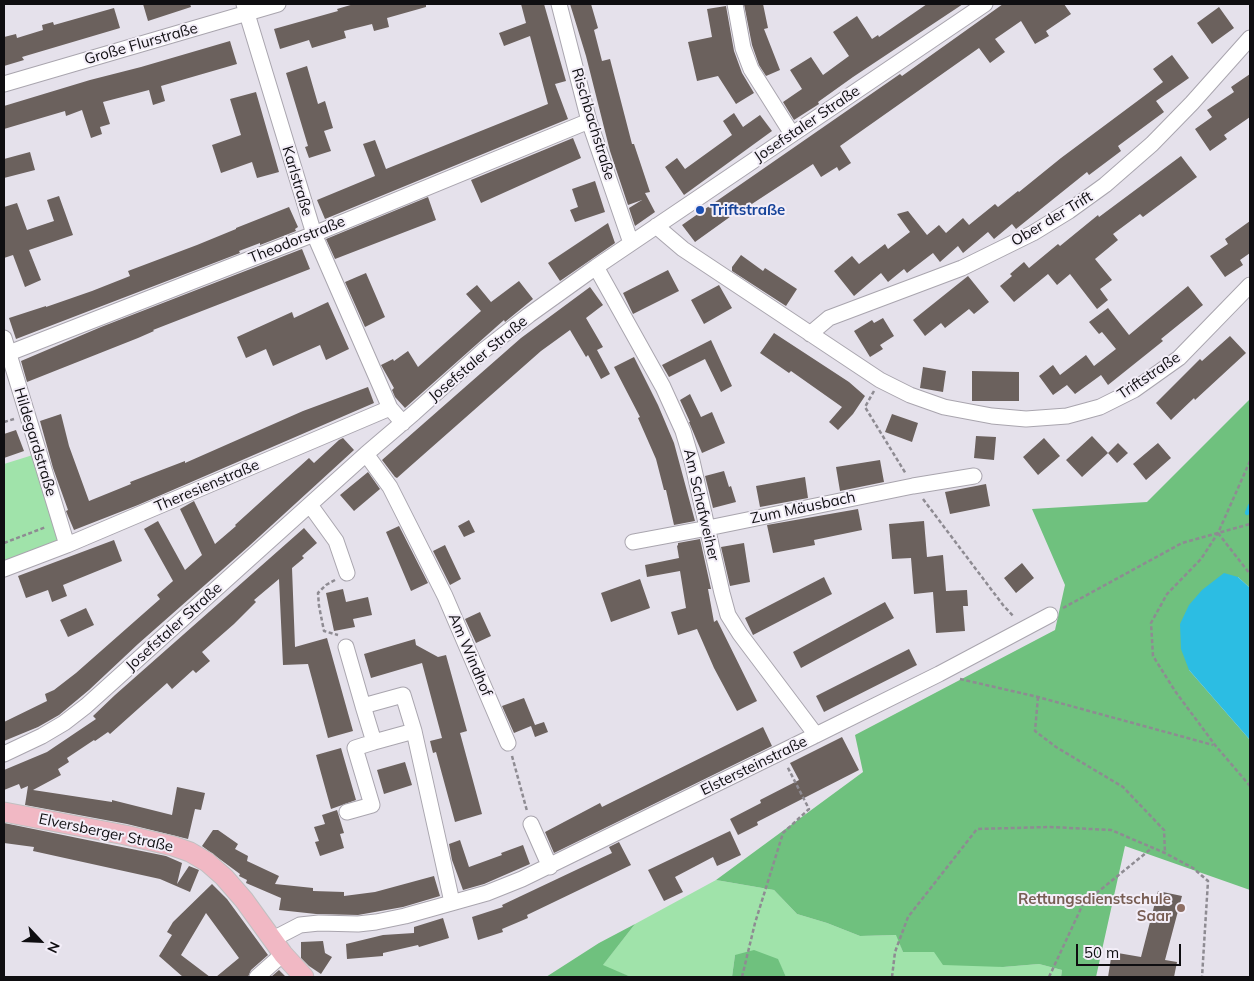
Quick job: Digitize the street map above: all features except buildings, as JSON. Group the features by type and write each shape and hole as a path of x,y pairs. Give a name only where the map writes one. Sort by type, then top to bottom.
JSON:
{"main road":[{"name":"Elversberger Straße","path":"4,812 125,835 173,846 190,852 208,862 224,877 244,900 302,977"}],"street":[{"name":"Große Flurstraße","path":"4,84 245,8 278,4"},
{"name":"Rischbachstraße","path":"559,4 589,121 631,243"},
{"path":"735,4 743,48 752,69 792,134"},
{"name":"Josefstaler Straße","path":"4,754 42,736 64,723 86,706 366,454 404,423 483,352 529,315 596,267 980,5"},
{"name":"Karlstraße","path":"245,8 314,234 390,408"},
{"name":"Ober der Trift","path":"810,334 829,318 962,268 1033,233 1069,212 1105,186 1152,144 1192,103 1250,38"},
{"name":"Theodorstraße","path":"6,354 314,234 589,121"},
{"name":"Triftstraße","path":"656,226 684,249 880,380 910,395 953,408 992,416 1026,419 1067,416 1100,407 1134,390 1179,358 1250,284"},
{"name":"Am Schafweiher","path":"596,267 662,387 683,431 692,461 728,615 740,634 816,735"},
{"name":"Hildegardstraße","path":"4,338 6,354 66,545"},
{"path":"390,408 404,423"},
{"name":"Theresienstraße","path":"4,569 66,545 390,408"},
{"name":"Am Windhof","path":"366,454 390,487 445,596 508,743"},
{"name":"Zum Mäusbach","path":"633,542 913,486 974,476"},
{"path":"310,505 336,542 347,573"},
{"name":"Elstersteinstraße","path":"257,977 278,946 300,925 376,922 506,886 550,867 939,674 1050,614"},
{"path":"346,647 374,742"},
{"path":"363,706 403,695 414,731 452,902"},
{"path":"347,812 372,805 355,748 414,731"},
{"path":"531,824 550,867"}],"path":[{"path":"880,380 865,407 913,486 1003,605 1024,628"},
{"path":"1250,461 1218,533 1201,559 1167,594 1151,623 1152,656 1175,692 1215,745 1250,786"},
{"path":"4,542 60,522"},
{"path":"1050,614 1182,543 1250,524"},
{"path":"1218,533 1250,574"},
{"path":"346,647 343,636 324,631 318,594 326,585 347,573"},
{"path":"939,674 1038,697 1215,745"},
{"path":"1038,697 1034,731 1056,747 1124,787 1164,830 1165,853"},
{"path":"508,743 531,824"},
{"path":"742,977 755,924 783,833 809,809 780,753"},
{"path":"892,977 895,952 908,917 977,830 1050,827 1111,830 1165,853 1193,868 1208,881 1202,977"},
{"path":"1049,977 1083,904 1152,848"}],"green space":[{"path":"1250,399 1250,588 1238,577 1189,670 1250,740 1250,890 1125,846 1096,977 1061,977 1062,970 1039,964 1003,967 943,965 934,952 903,952 896,935 860,936 797,914 774,890 716,880 863,772 855,735 1055,630 1065,585 1032,509 1147,502"},
{"path":"36,454 64,543 4,565 4,464"},
{"path":"716,880 774,890 797,914 860,936 897,935 903,952 934,952 1003,967 1039,964 1062,970 1061,977 786,977 777,959 735,955 732,977 631,977 602,966 635,924"},
{"path":"635,924 603,965 631,977 546,977 599,943"},
{"path":"754,950 778,959 786,977 732,977 735,955"}],"water":[{"path":"1224,573 1238,577 1250,588 1250,740 1189,670 1181,649 1180,624 1189,605 1202,590"}],"waterway":[{"path":"1247,513 1250,506"}],"place":[{"name":"Triftstraße","path":"700,210"},
{"name":"Rettungsdienstschule Saar","path":"1181,908"}]}
